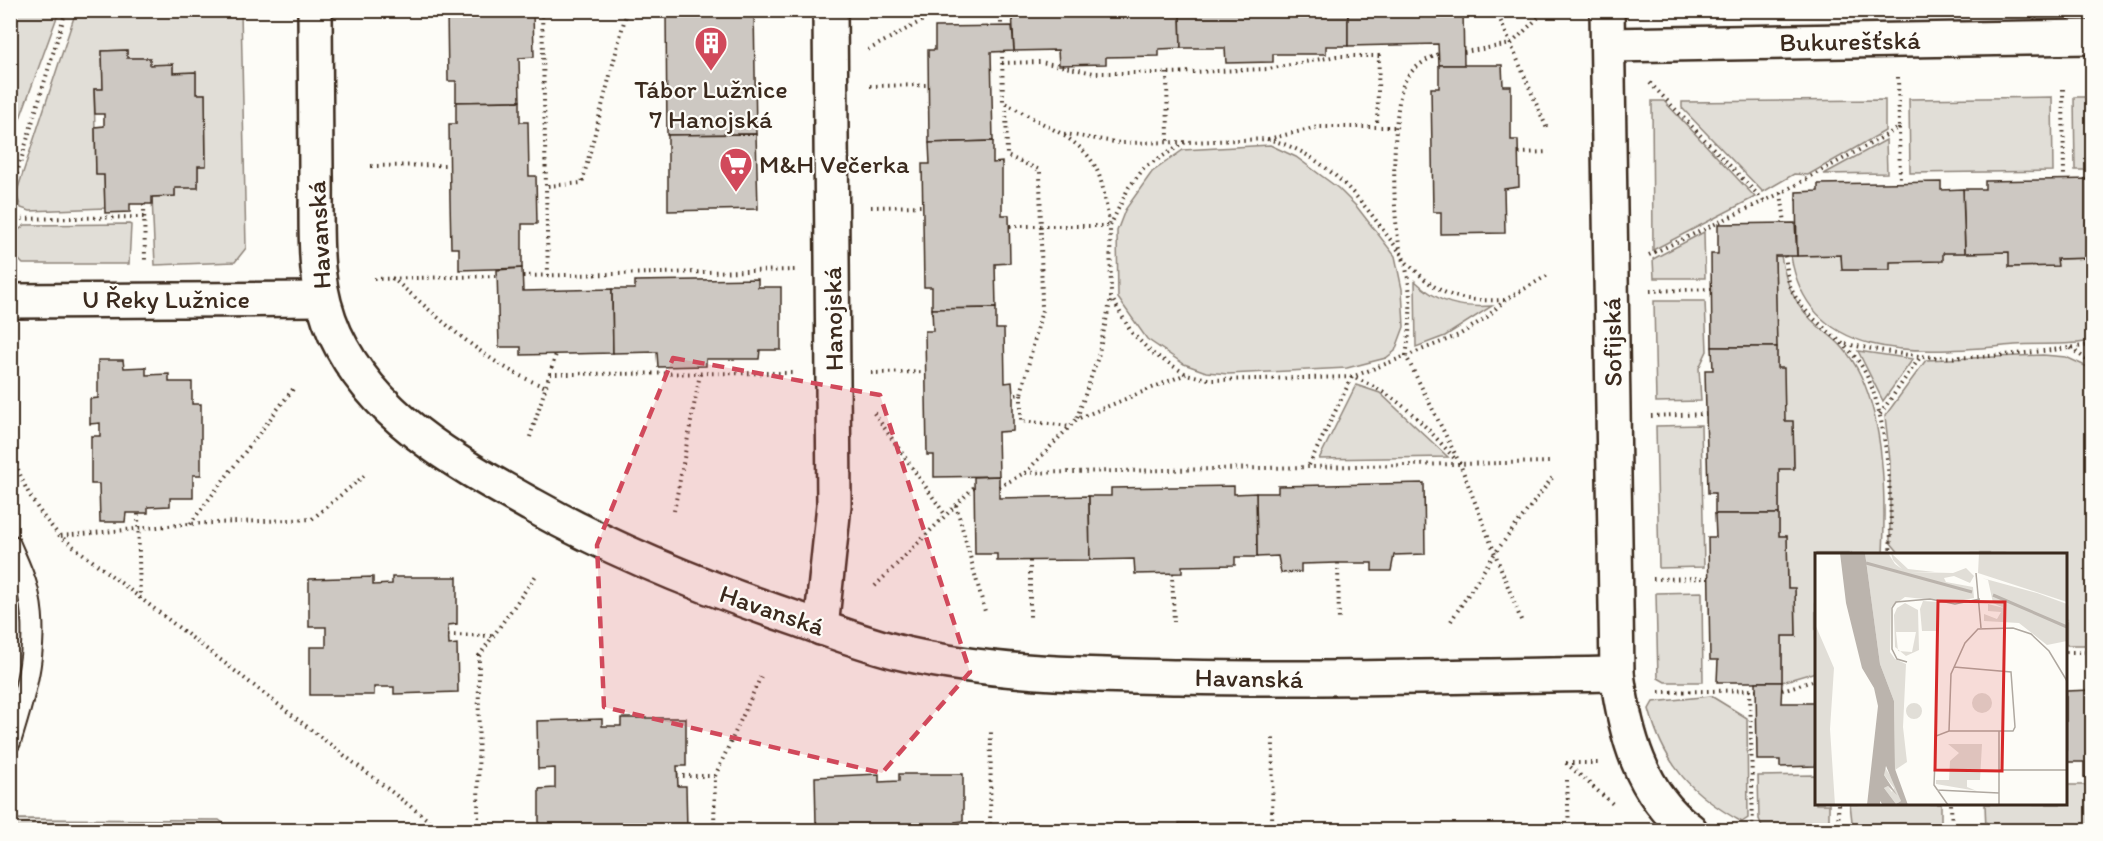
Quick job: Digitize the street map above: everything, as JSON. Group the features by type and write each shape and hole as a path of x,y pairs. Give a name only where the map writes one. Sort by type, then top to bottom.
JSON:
{"street":[{"name":"Havanská","path":"315,10 317,280 336,334 355,371 387,409 421,437 462,464 570,526 690,581 821,628 904,654 983,667 1060,675 1618,683"},
{"name":"Hanojská","path":"821,628 834,505 830,10"},
{"name":"Sofijská","path":"1606,10 1618,683 1637,762 1669,811 1690,831"},
{"name":"Bukurešťská","path":"1608,45 1898,40 2090,28"},
{"name":"U Řeky Lužnice","path":"10,301 322,299"}],"lane":[{"path":"10,545 27,589 32,626 30,670 10,742"}],"path":[{"path":"10,197 66,10"},
{"path":"548,10 542,12 548,186 548,275"},
{"path":"548,186 582,183 627,10"},
{"path":"829,71 942,10"},
{"path":"1001,10 1001,26"},
{"path":"1496,10 1548,131"},
{"path":"1464,52 1511,44 1546,10"},
{"path":"1898,40 1900,183"},
{"path":"1002,51 1003,102 1082,147 1098,168 1110,226 1111,297 1098,357 1077,419"},
{"path":"1438,54 1424,60 1411,72 1404,84 1397,127 1395,221 1404,259 1412,319 1406,356 1460,464 1521,620"},
{"path":"1002,63 1041,62 1094,74 1167,73 1268,69 1337,56 1379,56 1377,126"},
{"path":"1167,73 1168,142"},
{"path":"1643,75 1764,201"},
{"path":"860,87 928,85"},
{"path":"2063,88 2064,180"},
{"path":"1006,104 1007,156 1040,170 1042,310 1021,394 1021,421 1070,426"},
{"path":"1060,133 1120,143 1186,142 1267,139 1318,127 1397,127"},
{"path":"1610,273 1781,193 1899,128"},
{"path":"1267,139 1292,145 1338,178 1366,207 1404,259 1428,284 1446,295 1483,300 1505,300"},
{"path":"1110,226 1129,186 1145,167 1186,142"},
{"path":"1519,153 1549,152"},
{"path":"371,166 449,165"},
{"path":"1781,193 1785,223"},
{"path":"144,204 145,271"},
{"path":"861,208 923,206"},
{"path":"10,219 144,217"},
{"path":"1010,226 1110,226"},
{"path":"1785,256 1791,288 1812,317 1845,344 1866,373 1879,415 1888,477 1890,553"},
{"path":"523,276 832,269"},
{"path":"1111,297 1132,333 1152,353 1186,374 1212,380 1352,376 1459,334 1487,317 1505,300 1550,274"},
{"path":"374,279 497,276"},
{"path":"392,278 504,367 526,380 546,387"},
{"path":"1643,291 1711,289"},
{"path":"1845,344 1921,356 1952,356 2092,345"},
{"path":"2070,348 2092,364"},
{"path":"530,437 556,354"},
{"path":"1879,415 1921,356"},
{"path":"864,373 926,372"},
{"path":"549,374 807,373"},
{"path":"674,511 700,374"},
{"path":"999,487 1024,473 1077,419 1186,374"},
{"path":"1352,376 1382,388 1422,422 1460,464"},
{"path":"1309,466 1352,376"},
{"path":"189,524 292,389"},
{"path":"1013,395 1021,394"},
{"path":"871,409 946,516"},
{"path":"1644,416 1706,414"},
{"path":"10,434 13,458 38,513 60,536 320,739 391,789 441,831"},
{"path":"1024,473 1551,462"},
{"path":"60,536 189,524 312,519 365,476"},
{"path":"1451,621 1495,553 1552,478"},
{"path":"875,586 974,487"},
{"path":"956,505 986,615"},
{"path":"138,514 140,599"},
{"path":"1030,561 1030,617"},
{"path":"1338,563 1339,623"},
{"path":"1172,573 1174,622"},
{"path":"478,831 479,656 537,574"},
{"path":"1646,579 1709,578"},
{"path":"448,635 493,636"},
{"path":"2067,652 2092,652"},
{"path":"714,831 715,776 762,674"},
{"path":"1782,690 1815,680"},
{"path":"1618,683 1756,690"},
{"path":"1750,690 1753,831"},
{"path":"990,730 990,831"},
{"path":"1272,831 1273,738"},
{"path":"1601,763 1566,763 1620,812"},
{"path":"677,776 715,776"},
{"path":"1567,780 1569,831"},
{"path":"1838,805 1839,831"},
{"path":"1951,805 1952,831"}],"highlighted area":[{"path":"673,358 880,395 970,672 882,773 604,707 597,545"}],"shaded area":[{"path":"11,10 73,11 57,17 11,143"},
{"path":"76,11 241,11 246,248 235,262 155,265 152,197 175,196 175,188 198,187 198,166 206,165 205,94 196,94 196,72 173,73 173,65 150,65 149,58 127,58 127,50 102,51 103,89 94,89 96,174 104,175 105,208 30,211 21,208 16,194"},
{"path":"2052,97 2053,171 1910,173 1909,99"},
{"path":"2074,97 2092,97 2092,170 2075,170"},
{"path":"1885,100 1885,131 1808,175 1794,174 1763,192 1682,108 1682,102"},
{"path":"1652,101 1664,101 1755,197 1653,250"},
{"path":"1886,140 1887,173 1824,174"},
{"path":"1270,145 1296,157 1338,188 1357,207 1395,256 1402,289 1404,327 1395,351 1386,358 1347,368 1228,374 1206,372 1184,364 1147,339 1118,298 1117,231 1125,210 1152,172 1183,150"},
{"path":"25,225 131,225 129,264 23,264 11,252 11,236"},
{"path":"1704,232 1705,278 1654,278 1653,259"},
{"path":"2009,252 2010,267 2057,266 2057,259 2092,258 2092,341 1947,350 1912,350 1878,346 1848,336 1822,319 1802,293 1791,256 1841,255 1843,270 1889,270 1890,262 1943,253"},
{"path":"1775,256 1781,256 1789,286 1798,304 1843,348 1857,368 1875,418 1880,446 1884,503 1883,553 1815,553 1815,672 1782,682 1782,636 1796,636 1795,589 1788,588 1787,536 1779,536 1779,469 1794,468 1793,422 1785,421 1777,368"},
{"path":"1415,281 1441,300 1460,305 1492,306 1445,336 1416,347"},
{"path":"1654,301 1705,301 1707,351 1699,368 1701,401 1656,402"},
{"path":"1858,351 1913,359 1883,401"},
{"path":"2043,355 2066,357 2092,369 2092,645 2067,645 2067,553 1899,553 1890,542 1890,460 1885,416 1926,360"},
{"path":"1356,385 1380,393 1448,457 1319,459"},
{"path":"1701,425 1704,567 1659,568 1656,426"},
{"path":"1702,592 1703,682 1665,682 1658,678 1656,593"},
{"path":"1711,696 1747,718 1748,818 1742,822 1708,801 1682,776 1663,746 1649,709 1653,702"},
{"path":"1815,775 1815,805 1829,805 1829,826 1826,830 1763,829 1759,819 1758,776"},
{"path":"2067,785 2092,785 2092,830 1986,830 1985,805 2067,805"},
{"path":"1850,805 1941,805 1941,826 1937,830 1853,830"},
{"path":"13,819 219,820 226,825 228,830 11,830"}],"building":[{"path":"447,10 533,10 534,57 519,58 520,101 456,102 456,81 448,81"},
{"name":"Tábor Lužnice 7 Hanojská","path":"666,10 754,10 756,134 667,135"},
{"path":"1012,10 1180,10 1181,48 1159,49 1159,56 1106,57 1106,64 1059,65 1058,50 1014,51"},
{"path":"1180,10 1348,10 1348,46 1326,46 1326,54 1273,54 1273,62 1226,63 1225,48 1181,48"},
{"path":"1348,10 1463,10 1464,65 1439,65 1438,44 1348,46"},
{"path":"1012,26 1014,51 991,52 993,141 929,143 928,50 935,50 935,27"},
{"path":"127,50 127,58 150,58 150,65 173,64 173,73 196,72 196,94 205,94 206,166 198,166 198,188 175,188 175,196 152,197 152,204 130,204 130,212 105,213 104,175 96,175 95,127 104,126 104,114 95,114 94,89 103,89 102,51"},
{"path":"1439,65 1502,65 1503,86 1511,86 1511,140 1518,140 1519,187 1504,189 1505,233 1441,234 1441,212 1433,212 1431,88 1439,88"},
{"path":"520,101 520,122 528,122 529,176 536,176 537,224 522,224 522,268 459,270 459,248 451,248 450,200 449,124 456,124 456,102"},
{"path":"756,134 758,209 668,211 668,135"},
{"path":"993,141 993,163 1002,162 1002,215 1009,215 1010,263 995,264 996,308 932,309 932,287 924,287 922,164 930,164 929,143"},
{"path":"2092,179 2092,258 2057,259 2058,266 2009,267 2009,252 1965,253 1963,189 1985,189 1985,181"},
{"path":"1941,182 1941,190 1963,189 1965,253 1943,253 1943,261 1890,262 1890,270 1842,270 1841,255 1797,256 1796,192 1818,191 1818,184"},
{"path":"1795,223 1797,256 1775,256 1777,347 1712,347 1711,254 1718,254 1718,224"},
{"path":"522,268 523,291 612,289 613,353 521,355 521,347 499,347 497,270"},
{"path":"758,279 758,287 781,287 781,350 760,350 759,359 706,359 706,366 658,367 657,352 613,353 612,289 635,289 635,281"},
{"path":"996,308 996,329 1004,329 1005,383 1012,382 1013,395 1013,431 998,432 999,476 934,477 934,455 927,455 925,331 933,331 932,309"},
{"path":"1712,347 1777,347 1777,368 1784,368 1785,421 1793,421 1794,469 1779,469 1779,514 1715,514 1715,493 1708,493 1705,370 1713,370"},
{"path":"98,360 123,360 124,368 146,367 146,375 169,374 169,382 192,382 192,404 201,404 201,475 193,475 193,498 170,498 170,506 148,507 148,513 126,513 125,522 100,522 99,484 91,484 91,436 100,436 100,423 90,424 90,399 98,398"},
{"path":"999,476 999,498 1089,496 1090,560 997,561 997,554 975,554 974,477"},
{"path":"1424,483 1425,554 1394,555 1391,571 1372,571 1372,563 1338,563 1301,564 1301,572 1281,573 1278,556 1257,557 1256,493 1278,493 1278,486"},
{"path":"1234,486 1234,494 1256,493 1257,557 1235,557 1235,565 1182,566 1182,573 1135,574 1134,559 1090,560 1089,496 1111,496 1111,488"},
{"path":"1715,514 1779,514 1779,536 1787,536 1788,588 1795,588 1796,636 1782,636 1782,682 1717,682 1718,660 1710,660 1708,537 1716,537"},
{"path":"373,577 373,585 392,584 392,577 457,577 457,624 448,625 449,645 457,644 458,692 394,694 394,687 374,687 374,695 310,695 310,647 326,647 326,627 309,627 309,579"},
{"path":"1756,682 1782,682 1781,703 1815,703 1815,766 1780,767 1780,760 1757,760"},
{"path":"2092,690 2092,777 2084,777 2084,762 2067,762 2067,691"},
{"path":"621,718 686,718 686,766 677,766 678,786 686,786 687,830 623,830 623,828 539,830 539,789 555,788 555,768 538,769 537,721 602,719 602,726 621,726"},
{"path":"879,774 879,782 899,781 899,774 963,774 963,821 955,822 955,830 832,830 832,824 816,824 815,777"},
{"path":"1159,823 1159,830 1096,830 1096,825"},
{"path":"1179,823 1243,823 1243,830 1179,830"}],"place":[{"name":"Tábor Lužnice 7 Hanojská","path":"711,72"},
{"name":"M&H Večerka","path":"736,193"}]}
